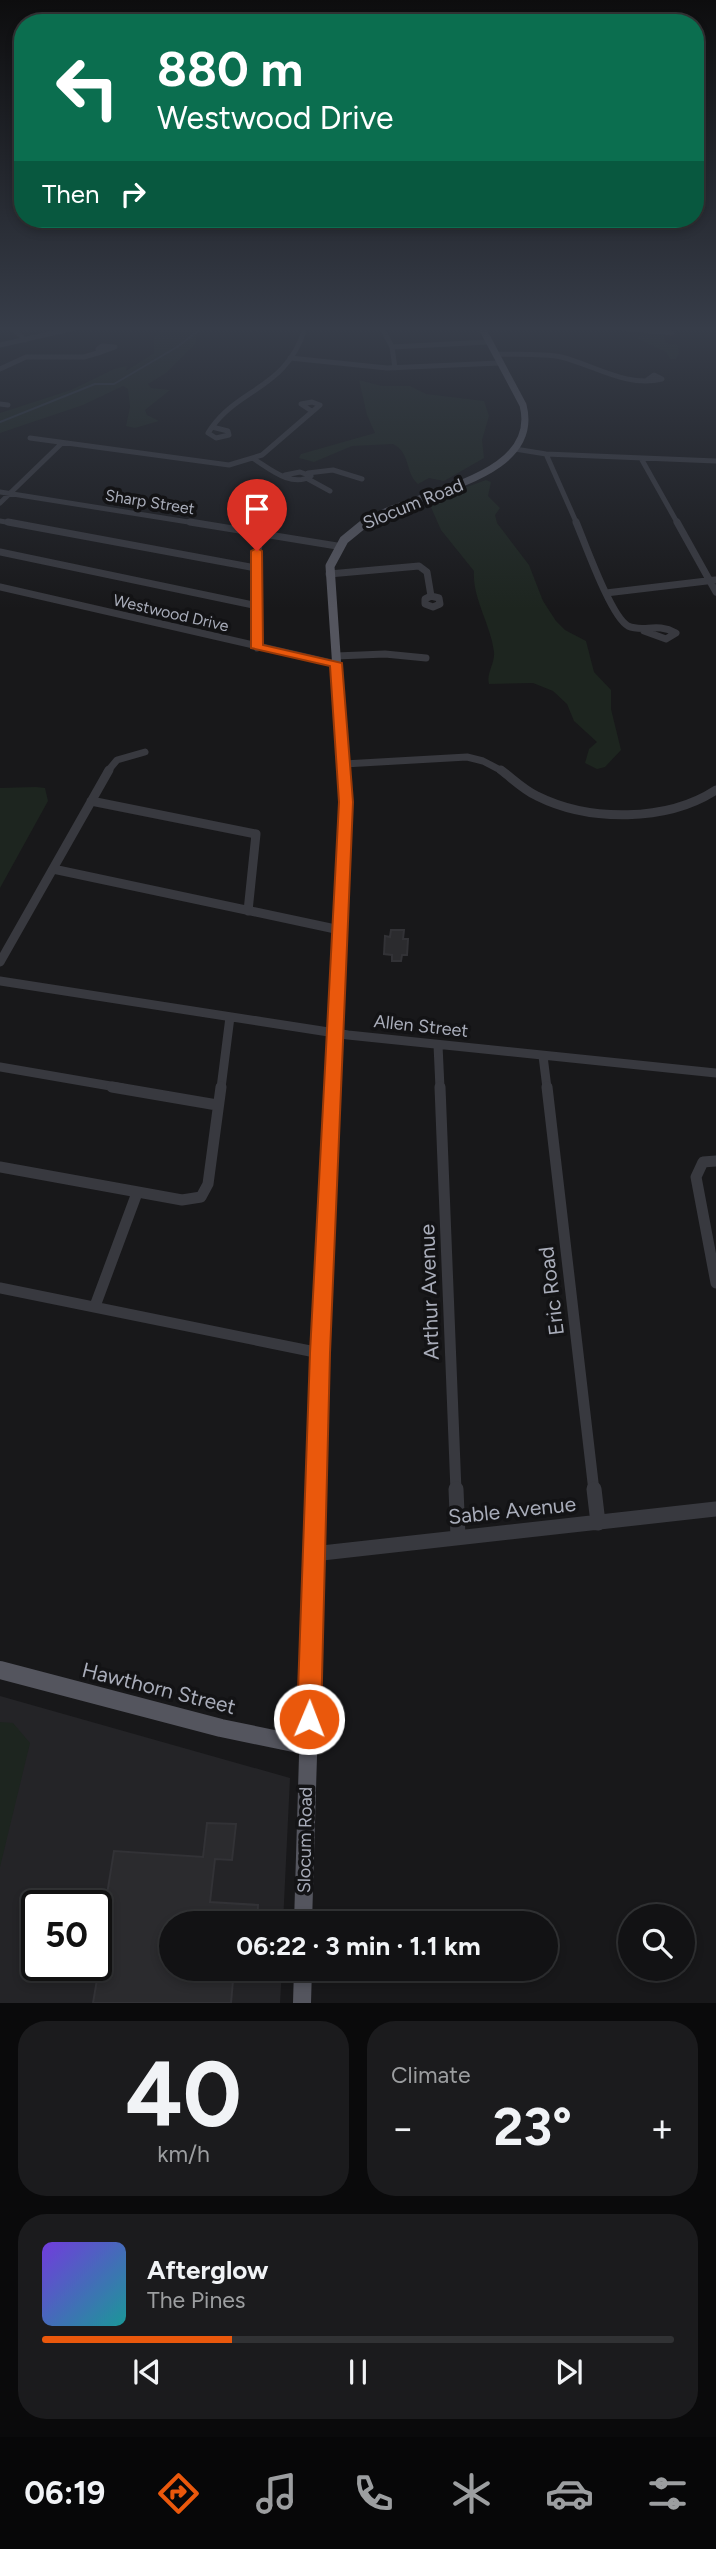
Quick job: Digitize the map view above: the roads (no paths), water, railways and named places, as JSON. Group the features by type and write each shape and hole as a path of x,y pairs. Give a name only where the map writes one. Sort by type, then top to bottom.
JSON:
{"main road":[{"path":"515,449 524,433 525,421"},
{"name":"Slocum Road","path":"303,1911 320,1353 346,810 329,574 337,547 370,518 471,480 498,464 515,449"},
{"name":"Hawthorn Street","path":"0,1670 234,1731 308,1746"},
{"path":"302,2003 303,1981"}],"street":[{"path":"212,427 216,421"},
{"path":"30,438 209,465 229,465 254,459 302,421"},
{"path":"0,503 62,443"},
{"path":"515,449 546,454 642,460 716,461"},
{"path":"546,454 606,593 622,622 644,631"},
{"path":"254,459 296,481 333,470 362,479"},
{"path":"642,460 713,580 716,592"},
{"path":"308,476 330,491"},
{"name":"Sharp Street","path":"0,492 337,547"},
{"path":"257,648 257,533 263,502"},
{"path":"0,521 256,568"},
{"path":"0,552 258,606"},
{"path":"329,574 389,567 423,567 427,572 431,596"},
{"path":"606,593 713,580"},
{"name":"Westwood Drive","path":"0,587 257,648 336,659 385,654 426,658"},
{"path":"0,962 106,774 117,760 145,752"},
{"path":"344,764 452,756 475,758 497,765 538,797 585,810 668,810 698,802 716,790"},
{"path":"91,801 256,834 248,911"},
{"path":"53,869 340,930"},
{"name":"Allen Street","path":"0,981 335,1034 716,1073"},
{"path":"0,1167 137,1193 182,1200 198,1199 205,1194 230,1017"},
{"name":"Arthur Avenue","path":"438,1045 458,1537"},
{"name":"Eric Road","path":"543,1056 598,1522"},
{"path":"0,1068 217,1105"},
{"path":"716,1161 703,1162 696,1177 716,1283"},
{"path":"95,1306 137,1193"},
{"path":"0,1288 320,1353"},
{"name":"Sable Avenue","path":"313,1554 716,1509"}]}
